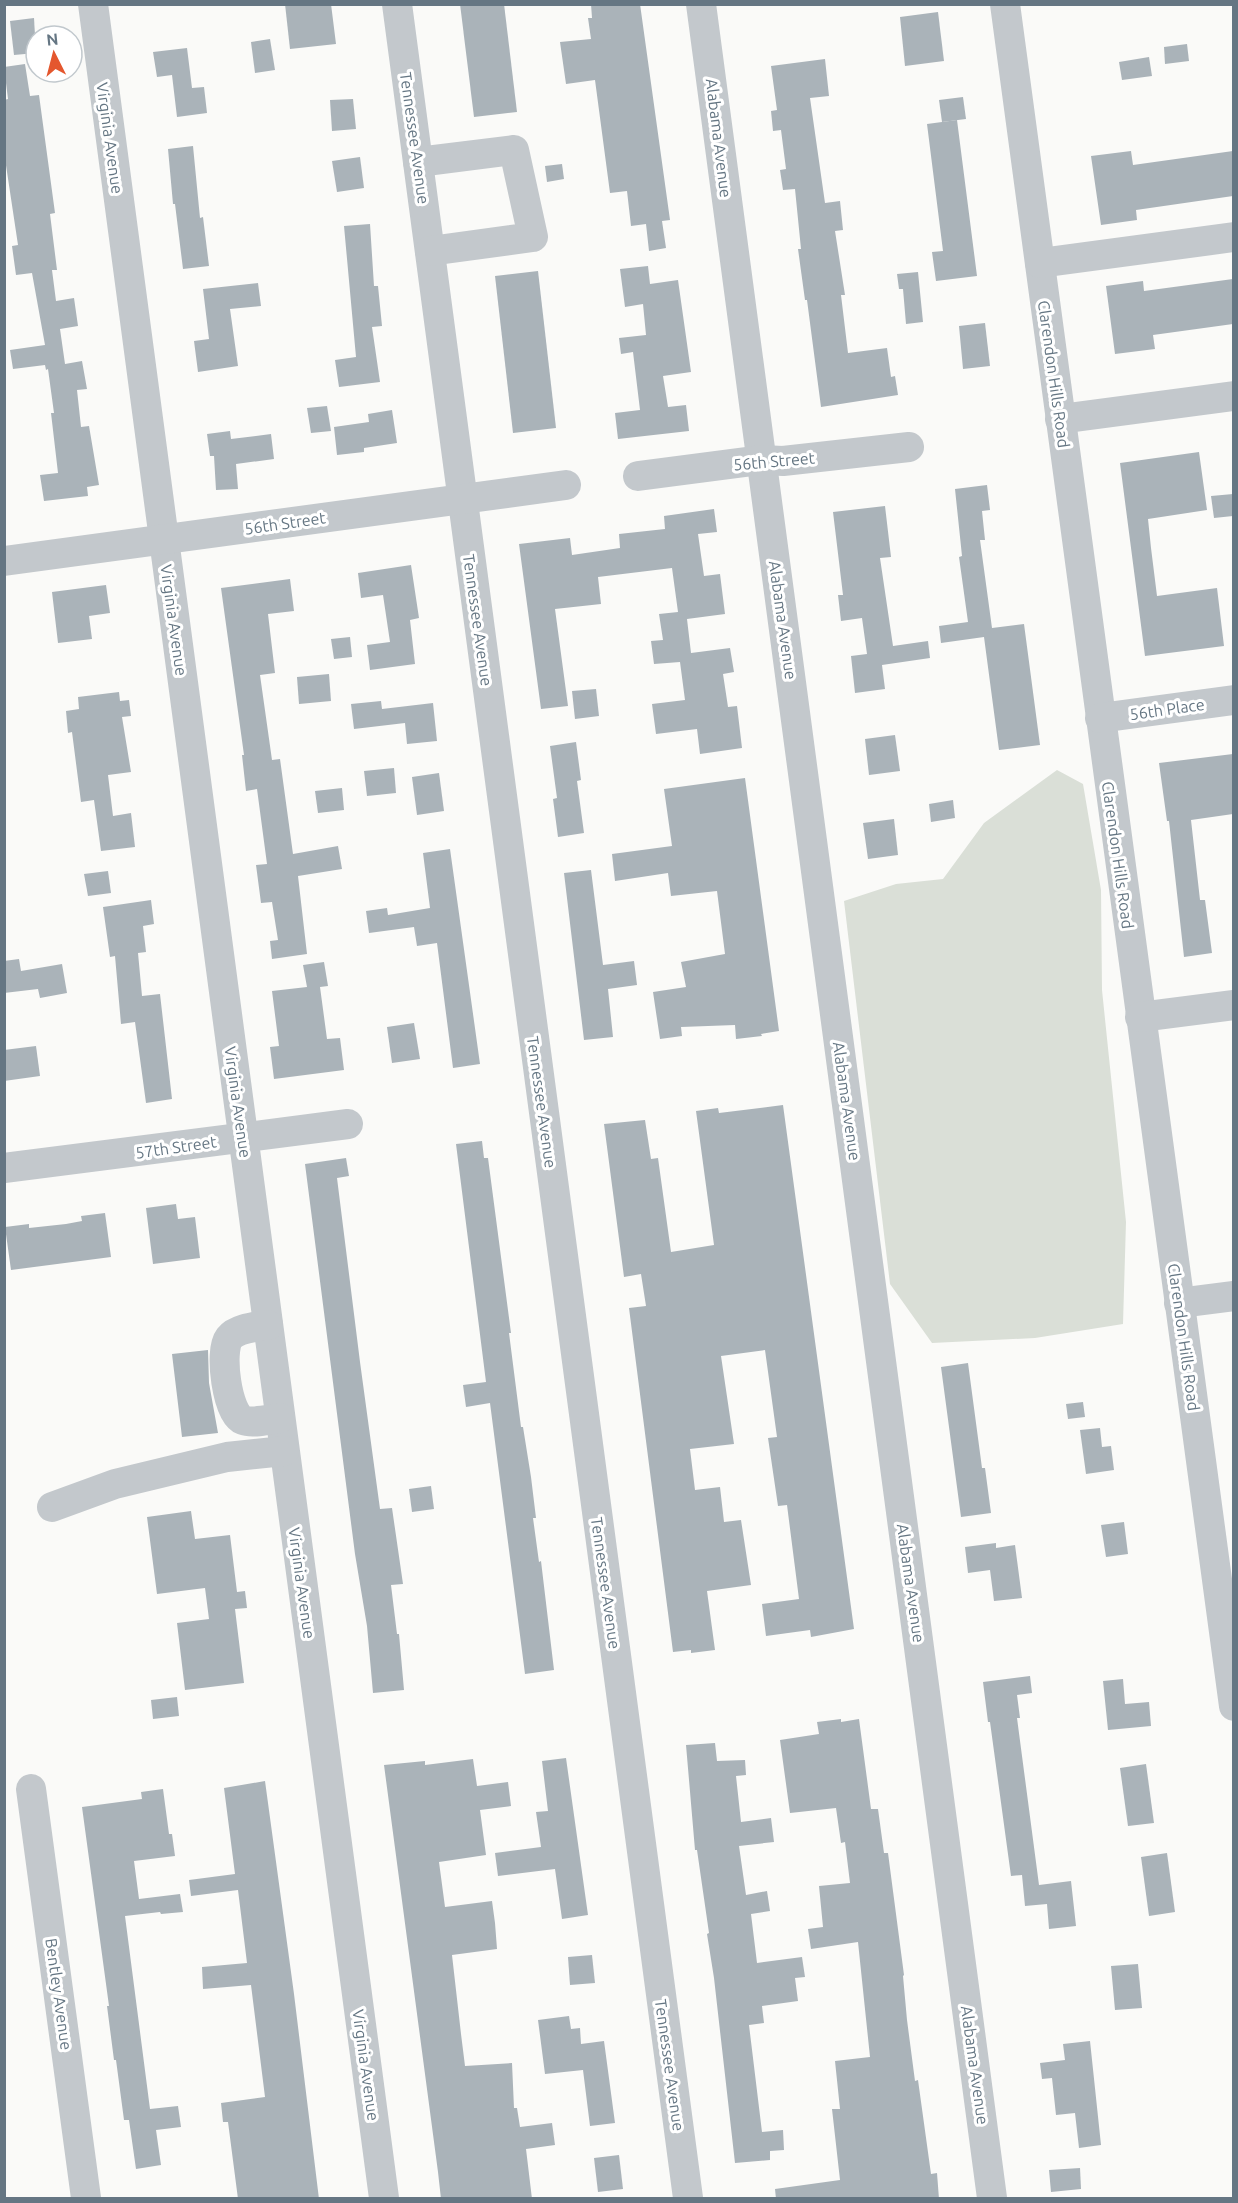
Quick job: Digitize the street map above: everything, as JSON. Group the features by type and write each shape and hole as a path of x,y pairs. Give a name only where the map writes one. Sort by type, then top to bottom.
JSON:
{"street":[{"name":"Virginia Avenue","path":"93,4 384,2199"},
{"name":"Tennessee Avenue","path":"397,4 688,2199"},
{"name":"Alabama Avenue","path":"701,4 993,2199"},
{"name":"Clarendon Hills Road","path":"1005,4 1179,1303 1228,1629 1233,1706"},
{"path":"418,162 514,150 533,237 429,251"},
{"path":"1040,264 1233,237"},
{"path":"1060,419 1233,396"},
{"name":"56th Street","path":"638,476 761,460 783,461 909,447"},
{"name":"56th Street","path":"4,561 566,485"},
{"name":"56th Place","path":"1100,718 1233,700"},
{"path":"1140,1017 1233,1005"},
{"name":"57th Street","path":"4,1168 348,1124"},
{"path":"1179,1303 1233,1296"},
{"path":"268,1325 230,1336 225,1345 228,1397 234,1414 242,1420 280,1418"},
{"path":"52,1507 137,1478 227,1457 285,1451"},
{"name":"Bentley Avenue","path":"32,1789 86,2199"}],"shaded area":[{"path":"1057,770 1083,784 1101,890 1102,990 1126,1222 1123,1324 1035,1338 932,1343 890,1284 844,901 896,884 943,879 984,823"}],"building":[{"path":"285,4 331,4 336,44 290,49"},
{"path":"460,4 504,4 517,112 474,117"},
{"path":"591,4 640,4 670,220 662,221 666,248 649,251 646,224 631,226 627,191 610,193 595,80 566,84 560,42 591,39 588,18 592,18"},
{"path":"938,12 944,61 905,66 900,17"},
{"path":"34,18 34,24 24,24 24,54 14,55 10,21"},
{"path":"270,39 275,70 255,73 251,42"},
{"path":"1187,44 1189,61 1165,64 1164,47"},
{"path":"187,48 192,88 204,87 207,113 177,117 172,75 157,77 153,52"},
{"path":"1149,57 1152,76 1122,80 1119,62"},
{"path":"825,59 829,96 810,98 825,203 840,201 843,230 835,231 845,295 841,295 848,353 887,348 891,377 895,376 898,395 821,407 798,249 801,249 795,189 783,190 780,170 786,169 781,130 773,131 771,111 777,110 771,66"},
{"path":"24,64 24,84 28,84 30,96 39,95 55,213 50,214 57,270 52,270 56,301 74,298 78,326 60,329 65,364 82,361 87,389 77,390 81,427 89,426 99,485 87,487 88,496 44,501 40,475 58,473 48,369 46,370 45,365 13,369 10,350 45,345 32,273 16,275 12,246 18,245 4,152 4,100 8,99 4,67"},
{"path":"963,97 966,119 942,122 939,100"},
{"path":"353,99 356,129 332,131 330,100"},
{"path":"957,120 977,276 936,281 932,252 943,251 927,124"},
{"path":"193,146 200,218 203,217 209,266 183,269 175,204 173,204 168,149"},
{"path":"1131,151 1133,165 1233,151 1233,196 1136,210 1137,220 1101,225 1091,156"},
{"path":"360,157 364,188 337,192 332,161"},
{"path":"562,164 564,179 547,182 545,166"},
{"path":"370,224 374,286 378,286 382,326 372,327 380,382 339,387 335,360 356,357 344,226"},
{"path":"648,266 650,284 678,280 691,372 663,376 668,407 686,405 689,431 618,439 615,413 640,410 633,352 621,354 619,338 646,335 643,304 625,307 620,269"},
{"path":"538,271 556,428 513,433 495,276"},
{"path":"918,272 923,322 906,324 903,289 899,289 897,274"},
{"path":"1233,279 1233,324 1153,335 1155,349 1115,354 1106,286 1143,281 1144,291"},
{"path":"258,283 261,306 230,309 238,366 198,372 194,341 209,339 203,289"},
{"path":"985,323 990,366 963,369 959,326"},
{"path":"327,406 331,431 311,433 307,408"},
{"path":"392,410 397,443 364,448 364,452 337,455 334,427 369,422 368,414"},
{"path":"230,431 231,439 271,434 274,459 236,464 238,489 216,490 214,456 210,456 207,434"},
{"path":"1199,452 1207,510 1148,519 1157,596 1217,588 1224,646 1145,656 1120,463"},
{"path":"987,485 990,510 982,511 985,540 980,540 992,628 1024,624 1040,745 999,750 984,637 941,643 939,626 968,622 959,557 962,556 955,489"},
{"path":"1233,494 1233,516 1214,518 1211,496"},
{"path":"885,506 891,557 880,558 893,646 928,641 930,658 882,665 885,689 855,693 851,656 867,654 862,618 841,621 838,595 843,595 833,512"},
{"path":"714,509 717,532 698,534 704,576 720,574 725,614 687,619 691,653 730,648 734,672 723,674 728,707 737,706 742,748 700,754 697,729 656,734 652,704 685,700 680,662 654,664 651,641 663,640 659,614 678,612 672,568 598,577 601,604 555,609 568,706 541,709 519,544 570,538 572,555 620,548 619,534 665,529 664,516"},
{"path":"411,565 419,618 410,620 415,664 370,670 367,645 390,642 383,595 361,598 358,573"},
{"path":"290,579 294,611 268,614 275,673 260,675 272,760 280,759 293,854 338,846 342,869 298,876 307,954 272,959 270,941 278,940 272,902 261,903 256,865 267,864 257,789 246,791 242,755 244,755 221,588"},
{"path":"106,585 110,613 89,616 92,639 58,643 52,592"},
{"path":"350,637 352,657 334,659 331,639"},
{"path":"329,674 331,701 299,704 297,677"},
{"path":"596,689 599,716 575,719 572,691"},
{"path":"119,692 120,701 129,700 131,716 122,717 131,772 108,775 113,816 131,813 135,847 101,851 94,800 81,802 72,732 68,733 66,711 79,709 78,697"},
{"path":"381,701 382,709 433,703 437,741 407,744 405,723 354,729 351,704"},
{"path":"895,735 900,771 869,775 865,739"},
{"path":"576,742 581,780 577,781 584,833 558,837 553,799 557,798 550,746"},
{"path":"1233,754 1233,814 1191,820 1200,900 1205,900 1212,953 1184,957 1169,821 1167,821 1159,763"},
{"path":"394,768 396,793 367,796 364,771"},
{"path":"439,773 444,811 417,815 412,777"},
{"path":"745,778 779,1031 761,1034 762,1036 736,1039 735,1025 681,1027 682,1036 660,1039 653,992 686,987 681,962 725,954 717,891 671,896 668,873 615,881 612,854 672,846 664,789"},
{"path":"342,788 344,810 318,813 315,791"},
{"path":"953,800 955,818 931,822 929,804"},
{"path":"894,819 898,855 868,859 863,823"},
{"path":"450,849 480,1064 453,1068 437,943 417,946 414,927 369,933 366,911 387,908 388,915 430,908 423,853"},
{"path":"591,870 603,965 634,961 637,985 608,989 613,1037 584,1040 564,873"},
{"path":"108,871 111,893 88,896 84,874"},
{"path":"151,900 154,924 143,926 146,952 138,953 142,996 160,994 172,1099 146,1103 135,1022 121,1024 115,956 110,957 103,907"},
{"path":"19,959 21,971 62,964 67,993 40,998 38,989 4,993 4,961"},
{"path":"324,962 328,986 320,987 327,1039 340,1038 344,1070 274,1079 270,1047 279,1046 272,991 307,987 303,965"},
{"path":"414,1023 420,1059 392,1063 387,1027"},
{"path":"36,1046 40,1076 4,1081 4,1050"},
{"path":"783,1105 854,1629 811,1637 810,1630 766,1636 762,1604 799,1599 787,1505 778,1506 768,1438 777,1437 765,1350 721,1356 734,1444 690,1449 695,1490 720,1487 724,1522 741,1520 751,1585 707,1591 715,1650 691,1653 691,1650 673,1652 629,1308 646,1306 641,1274 624,1277 604,1124 645,1120 651,1159 658,1158 671,1252 714,1245 696,1111 718,1108 719,1113"},
{"path":"482,1141 484,1158 488,1158 521,1427 523,1427 531,1477 536,1518 533,1518 539,1562 541,1561 554,1670 525,1674 490,1403 466,1407 463,1385 486,1382 456,1144"},
{"path":"346,1158 349,1176 337,1178 360,1362 380,1509 392,1508 403,1584 391,1585 397,1634 399,1634 404,1690 373,1693 367,1626 355,1554 305,1164"},
{"path":"176,1204 178,1219 195,1217 200,1258 153,1264 146,1208"},
{"path":"105,1213 111,1257 11,1270 5,1227 29,1224 29,1228 66,1224 82,1221 81,1216"},
{"path":"208,1350 209,1383 218,1433 182,1437 172,1354"},
{"path":"968,1363 982,1468 985,1468 991,1513 961,1517 941,1367"},
{"path":"1083,1402 1085,1417 1068,1419 1066,1404"},
{"path":"1100,1428 1102,1447 1111,1446 1114,1470 1086,1474 1080,1430"},
{"path":"431,1486 434,1509 412,1512 409,1489"},
{"path":"191,1511 195,1539 230,1535 237,1592 245,1591 247,1608 235,1609 244,1683 185,1690 177,1623 209,1619 205,1588 157,1594 147,1517"},
{"path":"1124,1522 1128,1554 1106,1557 1101,1525"},
{"path":"996,1543 996,1548 1015,1545 1022,1598 994,1601 990,1570 968,1573 965,1547"},
{"path":"1030,1676 1032,1693 1017,1695 1020,1718 1017,1718 1039,1885 1071,1881 1076,1926 1049,1929 1047,1904 1025,1906 1022,1875 1011,1876 983,1682"},
{"path":"1123,1679 1125,1704 1149,1702 1151,1726 1108,1730 1103,1681"},
{"path":"177,1697 179,1716 153,1719 151,1700"},
{"path":"841,1719 841,1722 859,1719 871,1809 878,1809 884,1853 888,1853 915,2081 918,2080 931,2174 937,2173 939,2199 776,2199 775,2189 840,2180 832,2109 840,2109 835,2061 870,2057 858,1942 811,1949 808,1929 823,1927 819,1886 850,1883 845,1842 841,1843 836,1808 790,1813 780,1740 819,1734 817,1722"},
{"path":"715,1743 717,1761 745,1760 746,1775 736,1776 741,1822 771,1818 774,1842 739,1846 746,1895 767,1891 770,1911 751,1914 757,1963 802,1957 805,1977 795,1978 798,2001 762,2006 764,2023 749,2025 762,2132 783,2130 784,2150 770,2151 770,2160 735,2163 707,1934 709,1933 697,1850 695,1850 686,1745"},
{"path":"566,1758 588,1915 562,1919 555,1869 498,1876 495,1853 541,1847 536,1812 548,1811 542,1761"},
{"path":"473,1759 477,1786 508,1782 511,1806 480,1810 486,1855 439,1862 445,1907 492,1901 495,1923 497,1949 452,1955 465,2066 512,2063 514,2108 517,2108 520,2127 552,2123 555,2145 526,2149 532,2199 441,2199 384,1765 425,1761 425,1765"},
{"path":"1146,1764 1154,1823 1128,1826 1120,1768"},
{"path":"265,1781 319,2199 238,2199 228,2122 223,2122 221,2103 265,2097 251,1985 203,1989 202,1967 247,1963 238,1890 191,1896 189,1880 235,1874 224,1788"},
{"path":"163,1789 169,1834 172,1834 175,1856 134,1861 139,1899 180,1894 183,1912 125,1916 150,2109 178,2106 181,2127 156,2130 161,2165 136,2169 129,2120 124,2120 116,2060 114,2060 107,2006 109,2006 82,1807 142,1799 141,1792"},
{"path":"1167,1853 1175,1912 1149,1916 1141,1857"},
{"path":"592,1955 595,1983 570,1985 568,1957"},
{"path":"1138,1964 1142,2008 1115,2010 1111,1966"},
{"path":"569,2016 571,2029 580,2028 581,2044 604,2041 615,2123 590,2126 583,2070 545,2074 538,2020"},
{"path":"1090,2041 1101,2145 1079,2148 1075,2113 1056,2115 1052,2078 1042,2079 1040,2063 1065,2060 1063,2044"},
{"path":"619,2155 623,2189 598,2192 594,2158"},
{"path":"1080,2168 1081,2189 1051,2192 1049,2170"}]}
